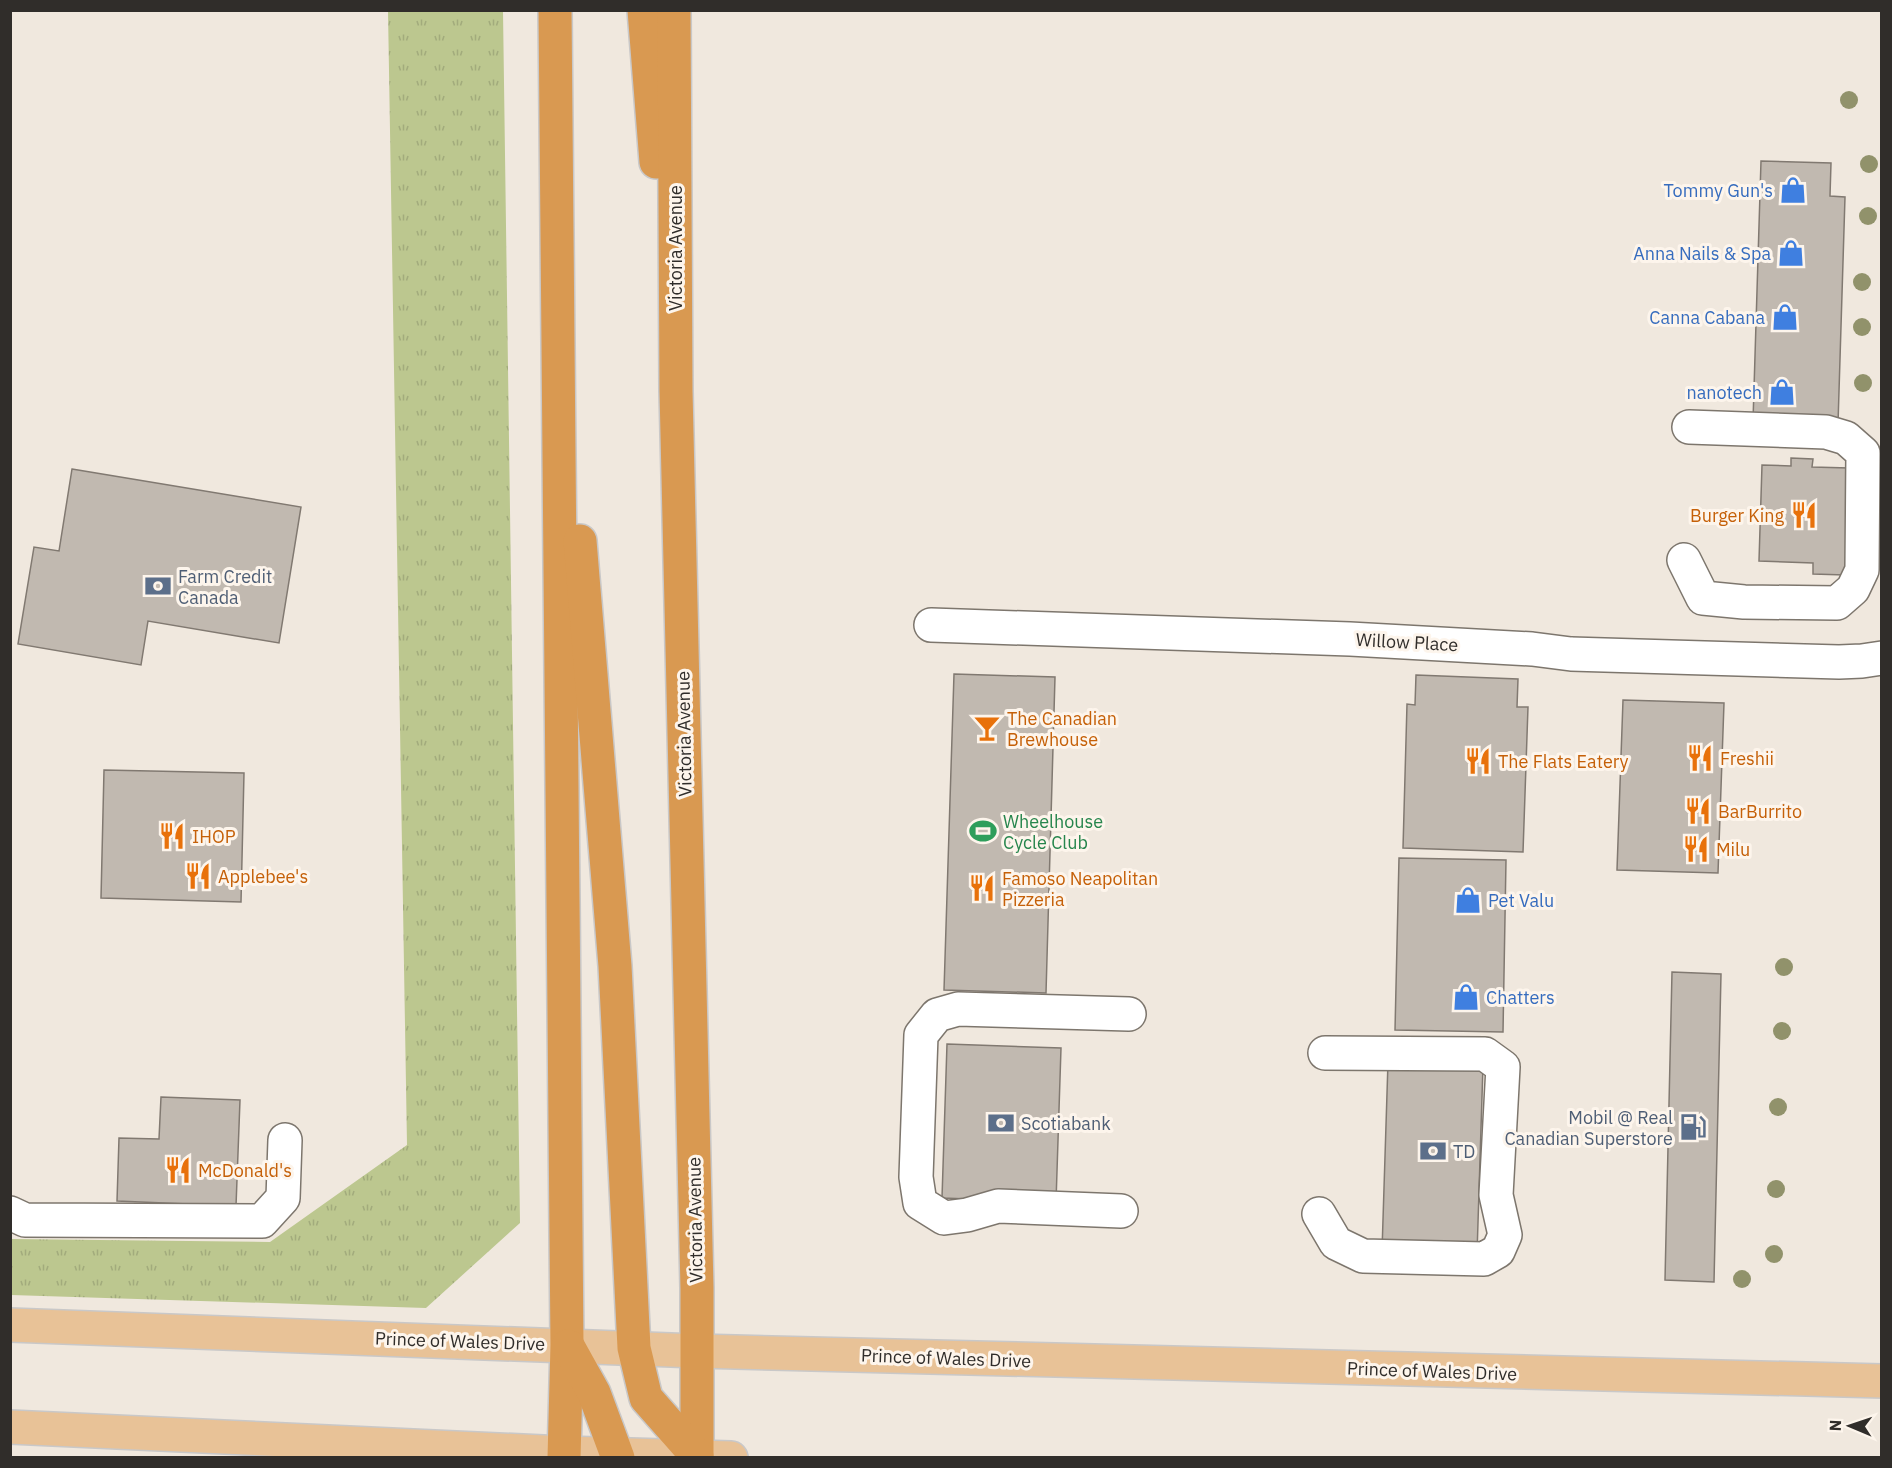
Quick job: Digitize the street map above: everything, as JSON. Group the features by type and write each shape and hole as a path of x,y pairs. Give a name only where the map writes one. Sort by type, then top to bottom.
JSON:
{"highway":[{"path":"555,10 567,1345 564,1455"},
{"path":"644,10 676,391"},
{"name":"Victoria Avenue","path":"674,10 676,391 696,1252 697,1457"},
{"path":"557,277 615,966 634,1348 646,1398 697,1457"},
{"path":"567,1345 594,1393 618,1456"}],"main road":[{"name":"Prince of Wales Drive","path":"10,1325 697,1351 1881,1381"},
{"path":"10,1427 564,1455 730,1458"}],"street":[{"path":"1684,560 1703,598 1744,602 1837,603 1853,589 1862,570 1863,453 1846,438 1826,432 1689,427"},
{"name":"Willow Place","path":"931,625 1350,639 1532,648 1582,655 1839,662 1881,658"},
{"path":"1121,1211 998,1206 967,1215 944,1218 920,1203 916,1177 919,1071 921,1035 937,1015 958,1009 1129,1014"},
{"path":"1319,1214 1336,1243 1363,1256 1484,1259 1498,1251 1506,1235 1496,1195 1503,1067 1485,1054 1325,1053"},
{"path":"10,1213 25,1220 262,1221 283,1198 285,1140"}],"green space":[{"path":"388,11 503,11 520,1223 426,1308 11,1295 11,1239 270,1242 407,1145"}],"building":[{"path":"1761,161 1831,163 1830,196 1845,197 1838,424 1753,421"},
{"name":"Burger King","path":"1791,458 1813,459 1812,467 1849,468 1845,575 1813,574 1813,563 1759,561 1762,465 1791,466"},
{"name":"Farm Credit Canada","path":"72,469 301,507 279,643 148,621 141,665 18,644 34,547 59,551"},
{"path":"954,674 1055,677 1046,993 944,990"},
{"path":"1416,675 1518,679 1517,707 1528,707 1523,852 1403,848 1407,704 1415,705"},
{"path":"1623,700 1724,703 1718,873 1617,870"},
{"name":"IHOP","path":"104,770 244,773 241,902 101,898"},
{"path":"1399,858 1506,860 1503,1032 1395,1030"},
{"name":"Mobil @ Real Canadian Superstore","path":"1672,972 1721,974 1714,1282 1665,1280"},
{"name":"Scotiabank","path":"947,1044 1061,1048 1056,1202 942,1198"},
{"name":"TD","path":"1388,1062 1483,1065 1477,1254 1382,1251"},
{"name":"McDonald's","path":"161,1097 240,1100 236,1206 117,1201 119,1138 159,1139"}],"place":[{"name":"Tommy Gun's","path":"1793,190"},
{"name":"Anna Nails & Spa","path":"1791,253"},
{"name":"Canna Cabana","path":"1785,317"},
{"name":"nanotech","path":"1782,392"},
{"name":"Burger King","path":"1804,515"},
{"name":"Farm Credit Canada","path":"158,586"},
{"name":"The Canadian Brewhouse","path":"987,728"},
{"name":"Freshii","path":"1700,758"},
{"name":"The Flats Eatery","path":"1478,761"},
{"name":"BarBurrito","path":"1698,811"},
{"name":"Wheelhouse Cycle Club","path":"983,831"},
{"name":"IHOP","path":"172,836"},
{"name":"Milu","path":"1696,849"},
{"name":"Applebee's","path":"198,876"},
{"name":"Famoso Neapolitan Pizzeria","path":"982,888"},
{"name":"Pet Valu","path":"1468,900"},
{"name":"Chatters","path":"1466,997"},
{"name":"Scotiabank","path":"1001,1123"},
{"name":"Mobil @ Real Canadian Superstore","path":"1693,1127"},
{"name":"TD","path":"1433,1151"},
{"name":"McDonald's","path":"178,1170"}]}
